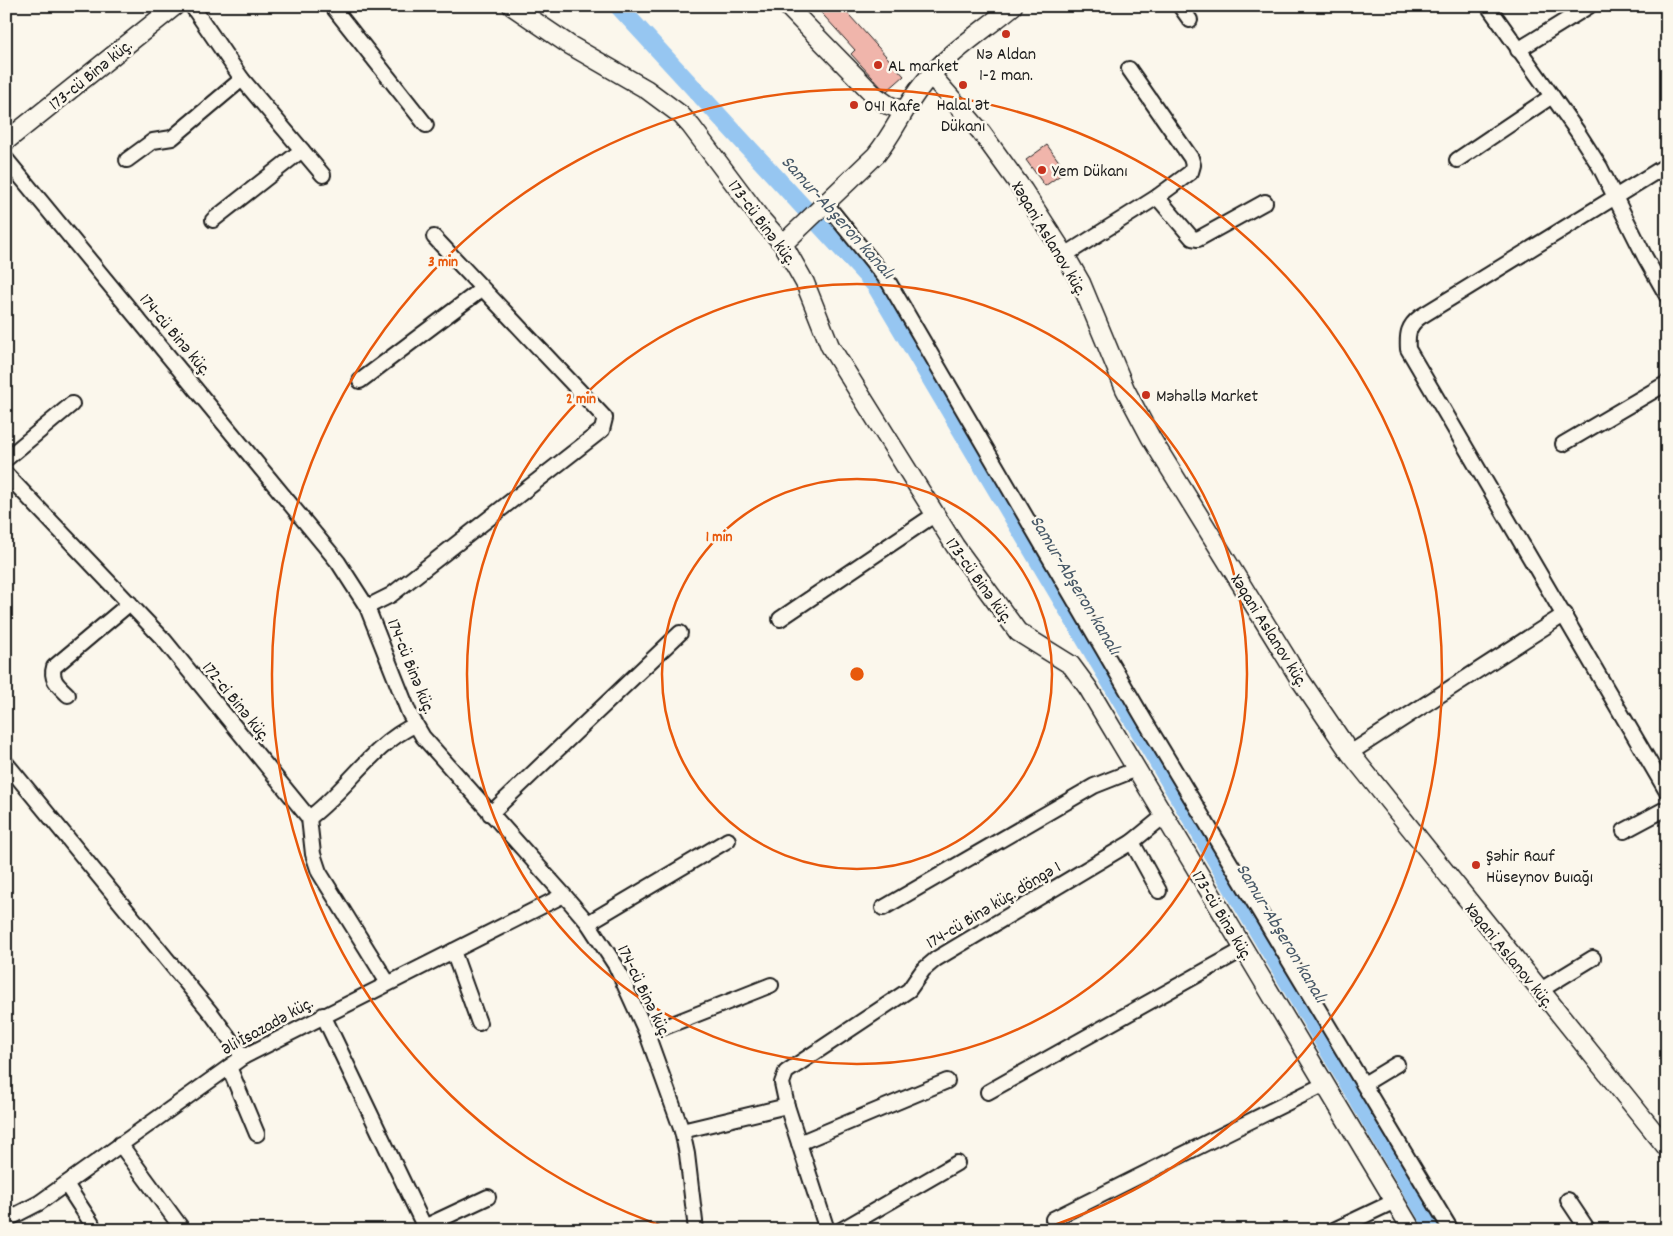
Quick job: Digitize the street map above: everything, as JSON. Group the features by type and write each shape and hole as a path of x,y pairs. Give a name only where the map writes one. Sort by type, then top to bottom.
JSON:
{"street":[{"name":"173-cü Binə küç.","path":"6,141 175,6"},
{"path":"192,6 242,79 323,175"},
{"path":"332,6 426,125"},
{"name":"173-cü Binə küç.","path":"512,6 568,44 646,89 681,115 706,145 760,218 784,244 805,283 830,346 934,515 1018,632 1072,665 1088,688 1412,1230"},
{"path":"786,6 875,96 888,105 904,112"},
{"path":"784,244 876,155 931,75 1013,6"},
{"path":"1180,6 1190,20"},
{"path":"1488,6 1586,146 1615,196 1631,231 1667,296"},
{"path":"1518,50 1590,6"},
{"path":"1065,255 1157,197 1190,172 1193,165 1191,158 1129,69"},
{"name":"Xəqani Aslanov küç.","path":"931,75 981,132 1024,190 1065,255 1081,283 1125,389 1151,438 1299,678 1350,753 1538,991 1667,1148"},
{"path":"127,160 154,141 172,138 242,79"},
{"path":"1457,160 1552,96"},
{"path":"213,220 302,150"},
{"name":"174-cü Binə küç.","path":"6,159 338,562 367,608 415,725 490,814 588,923 616,966 647,1034 682,1131 688,1162 696,1230"},
{"path":"1667,164 1420,317 1411,324 1407,334 1408,349 1565,614 1667,792"},
{"path":"1157,197 1192,238 1198,239 1266,202"},
{"path":"826,204 888,281 1145,722 1451,1230"},
{"path":"367,608 390,595 602,430 605,418 434,237"},
{"path":"360,381 482,289"},
{"path":"1563,444 1667,384"},
{"path":"6,459 72,404"},
{"name":"172-ci Binə küç.","path":"6,474 130,603 185,665 309,818"},
{"path":"780,619 934,515"},
{"path":"68,695 54,681 52,675 54,667 130,603"},
{"path":"1350,753 1565,614"},
{"path":"490,814 680,634"},
{"path":"388,983 319,872 312,847 309,818 328,804 391,738 415,725"},
{"path":"6,763 211,1013 243,1057"},
{"path":"883,908 1094,786 1137,769"},
{"path":"1624,832 1667,808"},
{"name":"174-cü Binə küç. döngə 1","path":"827,1230 787,1106 782,1083 786,1072 909,990 924,970 936,959 1132,842 1164,816"},
{"path":"588,923 728,840"},
{"path":"1132,842 1159,891"},
{"name":"Əli İsazadə küç.","path":"6,1220 39,1203 243,1057 564,895"},
{"path":"988,1092 1244,949"},
{"path":"453,952 479,1023"},
{"path":"1538,991 1593,958"},
{"path":"647,1034 771,984"},
{"path":"323,1015 425,1228 488,1197"},
{"path":"1364,1084 1397,1064"},
{"path":"229,1067 257,1134"},
{"path":"799,1143 947,1081"},
{"path":"1054,1219 1325,1084"},
{"path":"682,1131 787,1106"},
{"path":"120,1144 183,1230"},
{"path":"842,1230 957,1163"},
{"path":"66,1184 92,1224"},
{"path":"1568,1200 1588,1230"},
{"path":"1334,1230 1395,1201"}],"building":[{"path":"815,6 841,6 904,76 887,91 882,88 851,54 855,50"},
{"path":"1047,145 1066,171 1045,186 1026,160"}],"waterway":[{"name":"Samur-Abşeron kanalı","path":"618,6 875,285 1435,1230"}],"place":[{"name":"Nə Aldan 1-2 man.","path":"1006,34"},
{"name":"AL market","path":"878,65"},
{"name":"Halal Ət Dükanı","path":"963,85"},
{"name":"041 Kafe","path":"854,105"},
{"name":"Yem Dükanı","path":"1042,170"},
{"name":"Məhəllə Market","path":"1146,395"},
{"name":"Şəhir Rauf Hüseynov Buıağı","path":"1476,865"}]}
